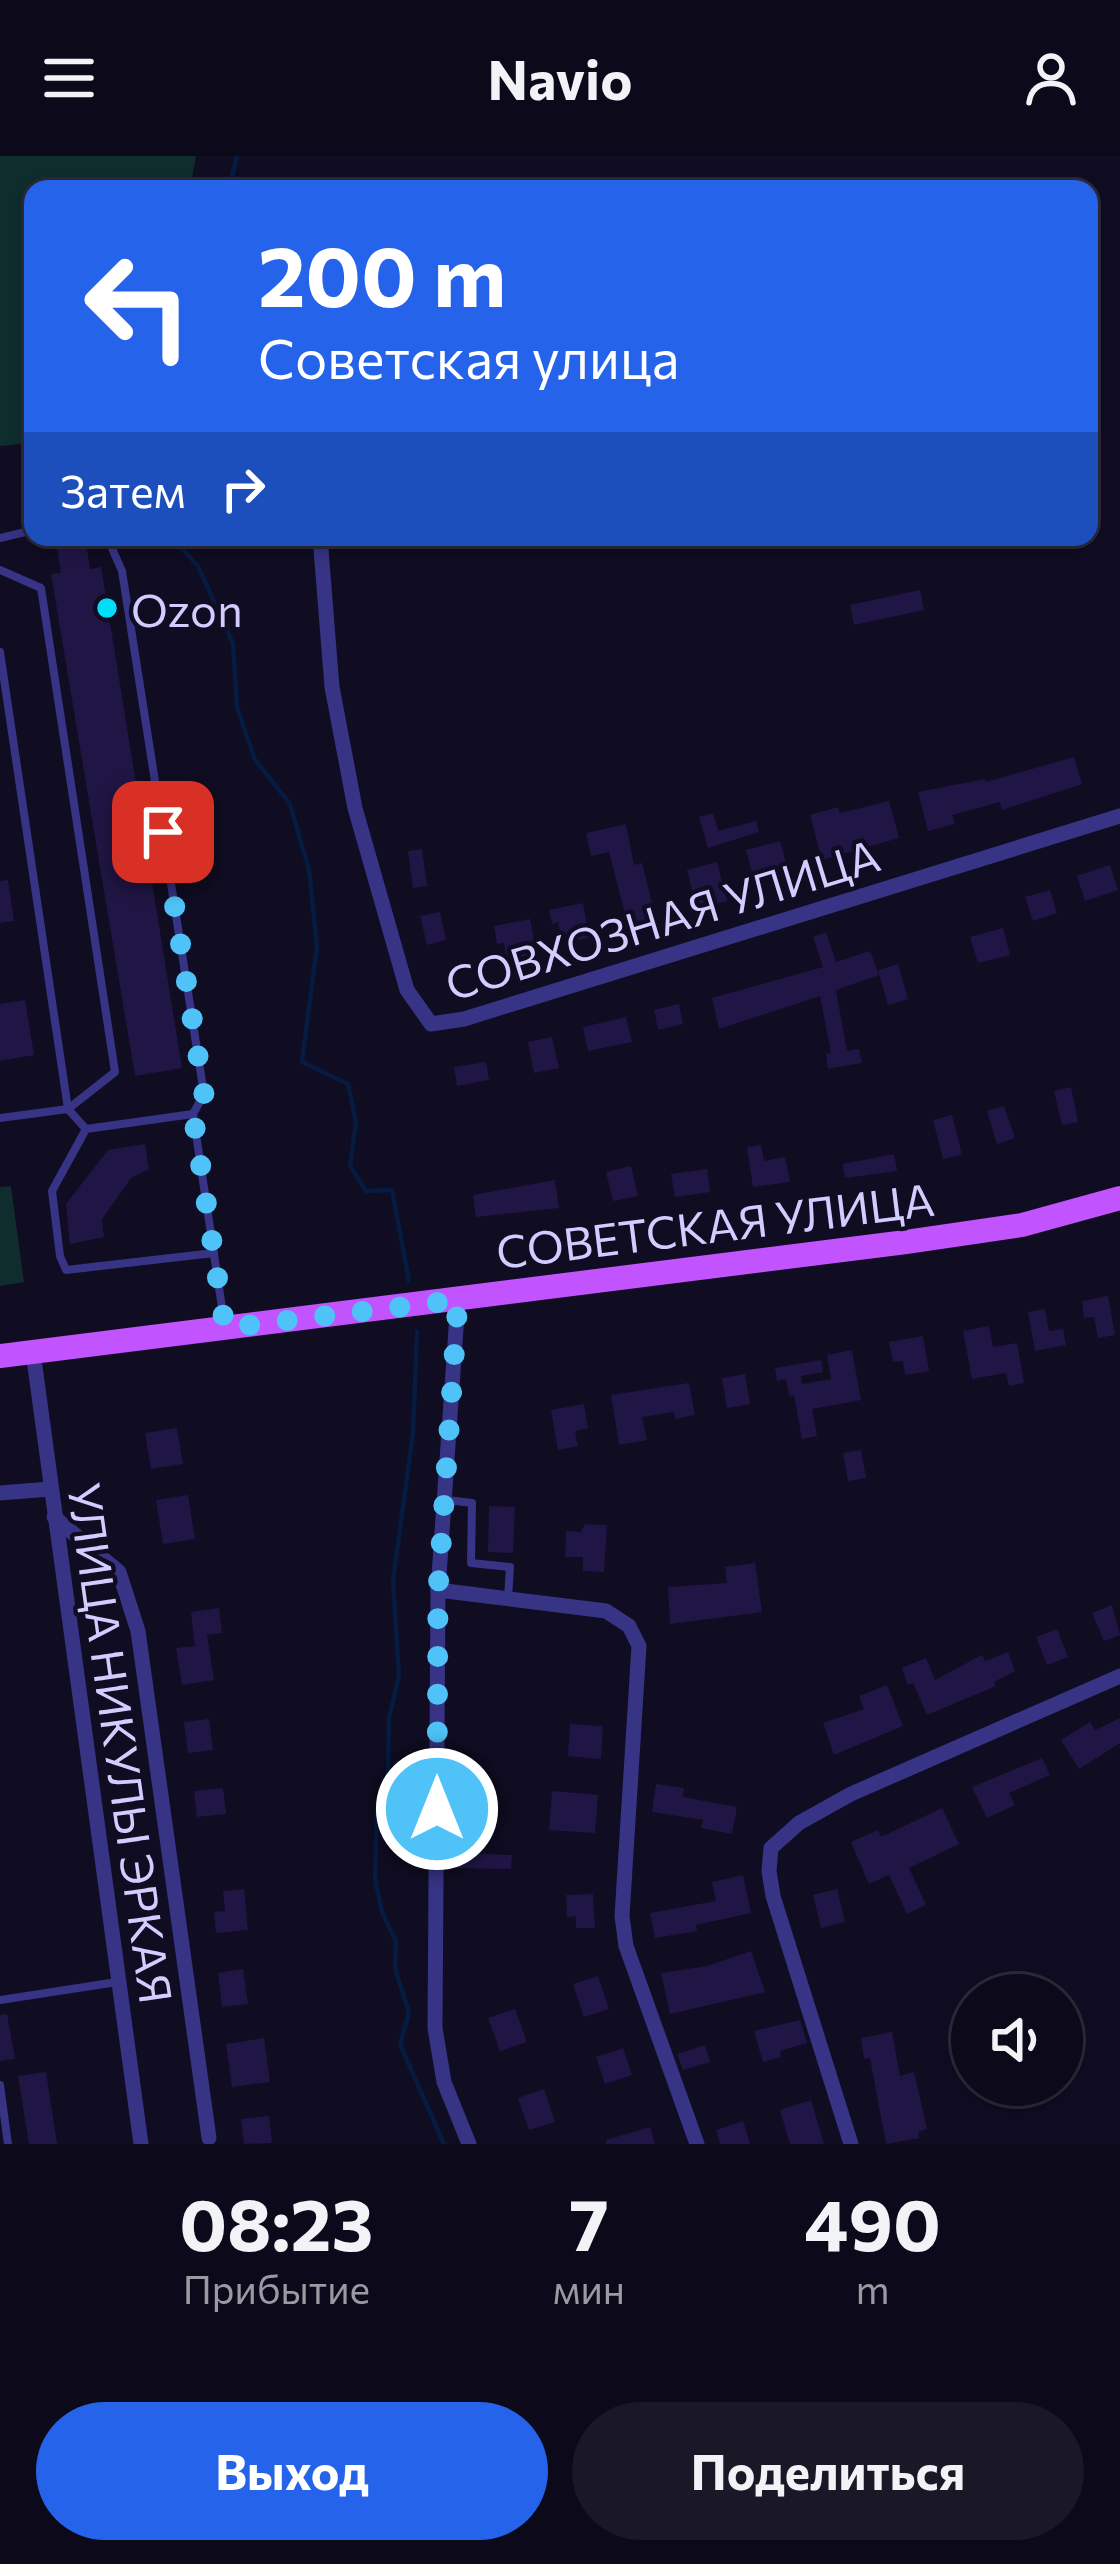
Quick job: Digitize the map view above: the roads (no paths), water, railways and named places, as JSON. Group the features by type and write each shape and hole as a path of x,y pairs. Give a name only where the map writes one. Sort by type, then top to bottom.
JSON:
{"main road":[{"name":"СОВЕТСКАЯ УЛИЦА","path":"0,1356 998,1229 1120,1198"}],"street":[{"name":"СОВХОЗНАЯ УЛИЦА","path":"321,546 332,687 355,808 407,990 431,1024 486,1012 1120,816"},
{"path":"458,1300 438,1590 435,2028 445,2082 469,2144"},
{"name":"УЛИЦА НИКУЛЫ ЭРКАЯ","path":"33,1352 141,2144"},
{"path":"0,1493 50,1489"},
{"path":"54,1517 119,1572 138,1631 209,2138"},
{"path":"438,1590 606,1611 629,1626 639,1646 622,1916 626,1946 697,2144"},
{"path":"851,2144 773,1896 771,1848 799,1823 851,1793 1120,1676"}],"lane":[{"path":"111,546 122,571 204,1094 193,1114 225,1328"},
{"path":"0,570 41,588 116,1072 68,1108 0,1118"},
{"path":"0,652 68,1108 86,1129"},
{"path":"86,1129 193,1114"},
{"path":"86,1129 52,1191 66,1270 214,1253"},
{"path":"446,1500 472,1503 471,1563 510,1567 508,1598"},
{"path":"0,2000 117,1982"},
{"path":"0,2085 8,2144"}],"waterway":[{"path":"231,180 237,156"},
{"path":"179,546 198,566 233,644 237,707 255,760 290,804 309,870 317,946 302,1062 348,1084 356,1122 350,1166 366,1191 392,1190 409,1281"},
{"path":"417,1331 413,1433 393,1580 399,1676 389,1718 388,1772 377,1810 375,1879 382,1912 396,1942 395,1968 409,2013 400,2044 444,2144"}],"place":[{"name":"Ozon","path":"107,608"}]}
